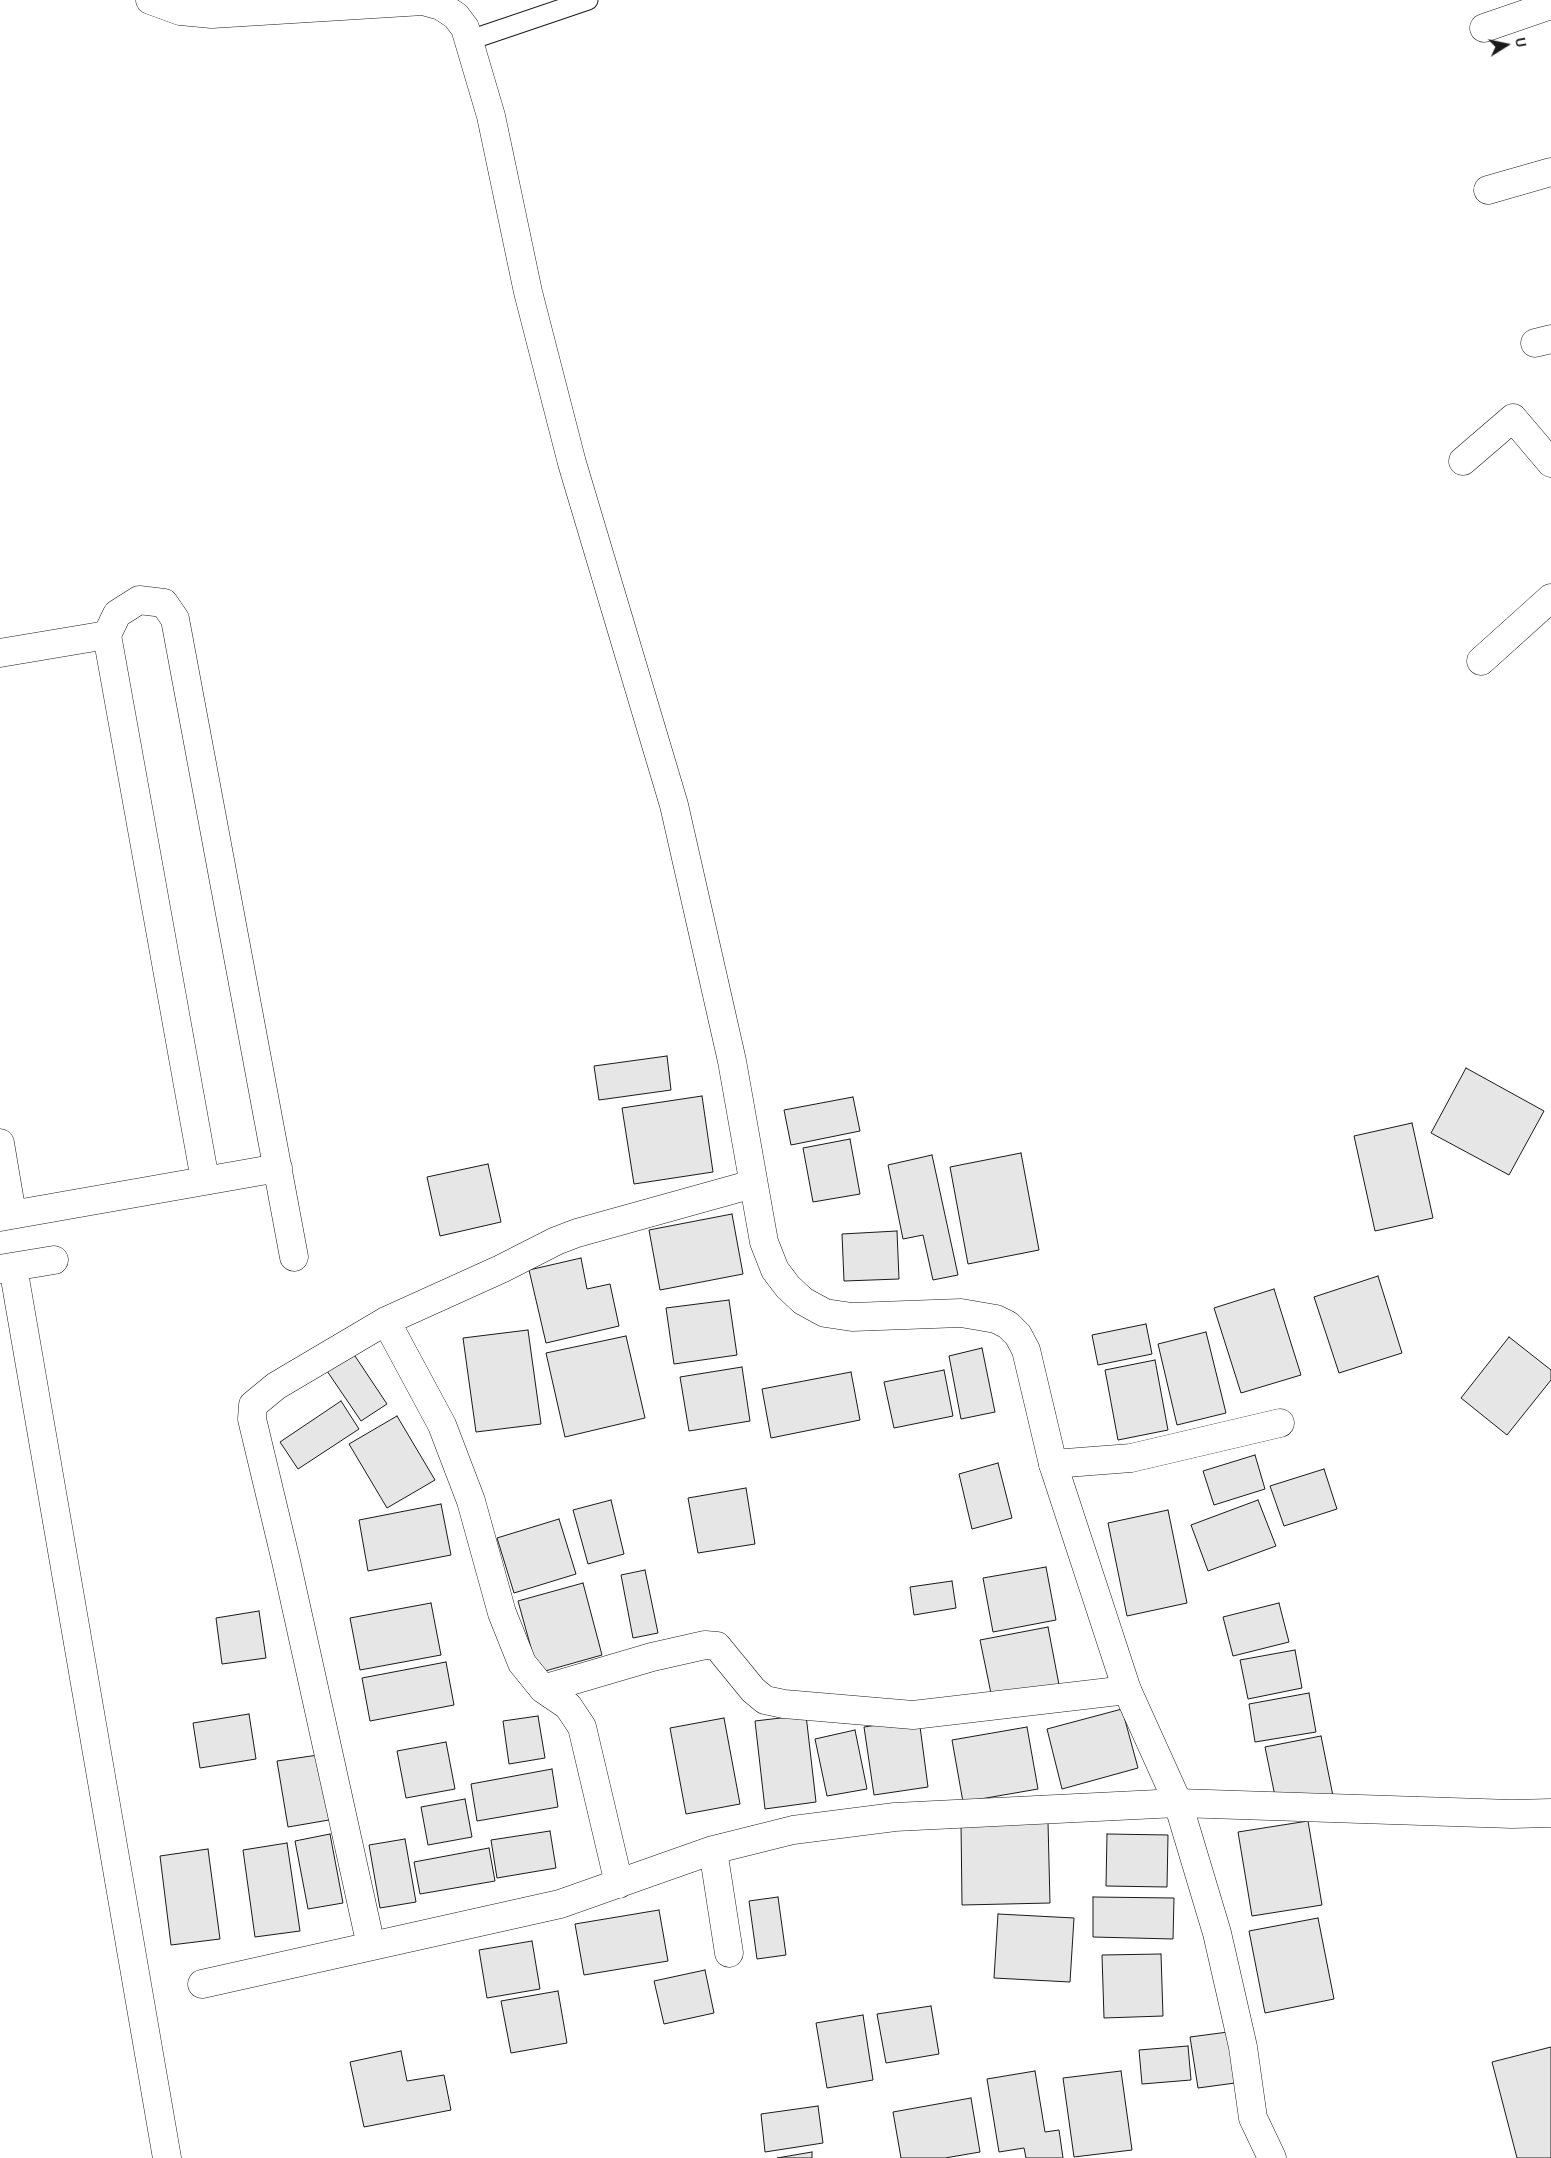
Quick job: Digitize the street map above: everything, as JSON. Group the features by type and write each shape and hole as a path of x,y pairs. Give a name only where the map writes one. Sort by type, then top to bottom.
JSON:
{"street":[{"path":"150,0 180,11 212,14 422,1 441,6 456,16 465,28 491,116 528,292 572,463 674,805 732,1061 764,1242 775,1270 788,1287 803,1300 825,1312 852,1317 962,1313 996,1319 1008,1325 1018,1335 1026,1350 1053,1464 1127,1690 1178,1803 1217,1933 1243,2047 1253,2118 1272,2158"},
{"path":"1484,28 1551,5"},
{"path":"1488,190 1551,172"},
{"path":"1463,462 1513,418 1551,463"},
{"path":"1481,661 1551,598"},
{"path":"205,1180 107,635 117,614 139,600 164,603 175,619 294,1257"},
{"path":"0,653 107,635"},
{"path":"0,1143 6,1216 278,1168"},
{"path":"371,1946 286,1561 252,1419 253,1405 276,1386 386,1321 577,1232 753,1184"},
{"path":"54,1260 7,1268 167,2158"},
{"path":"386,1321 442,1425 471,1501 509,1633 522,1663 543,1689 568,1706 582,1727 619,1884"},
{"path":"1053,1464 1131,1458 1280,1422"},
{"path":"543,1689 652,1657 706,1645 717,1646 753,1690 765,1700 784,1704 914,1715 1127,1690"},
{"path":"202,1984 560,1904 712,1850 793,1830 895,1817 1178,1803 1503,1814 1551,1813"},
{"path":"712,1850 729,1952"}],"lane":[{"path":"470,40 588,0"}],"building":[{"path":"667,1056 671,1090 599,1100 594,1066"},
{"path":"1466,1068 1544,1111 1509,1175 1431,1133"},
{"path":"702,1096 713,1172 634,1184 622,1108"},
{"path":"853,1097 860,1131 791,1145 784,1110"},
{"path":"1412,1123 1433,1218 1375,1231 1354,1136"},
{"path":"850,1139 860,1194 813,1202 803,1148"},
{"path":"1021,1153 1039,1250 968,1264 950,1167"},
{"path":"932,1155 958,1275 933,1280 923,1235 903,1239 888,1165"},
{"path":"488,1164 501,1222 440,1236 427,1177"},
{"path":"732,1214 743,1274 660,1290 649,1230"},
{"path":"897,1231 899,1279 844,1281 842,1234"},
{"path":"581,1258 587,1289 610,1284 619,1326 546,1343 529,1270"},
{"path":"1378,1276 1402,1353 1339,1373 1314,1297"},
{"path":"1274,1289 1301,1375 1241,1393 1214,1308"},
{"path":"729,1300 737,1355 674,1364 666,1308"},
{"path":"1146,1324 1152,1354 1098,1365 1092,1335"},
{"path":"528,1330 541,1424 476,1432 463,1338"},
{"path":"1206,1332 1226,1413 1177,1425 1158,1344"},
{"path":"626,1336 645,1418 565,1437 546,1353"},
{"path":"1509,1337 1551,1370 1551,1380 1507,1435 1461,1398"},
{"path":"982,1348 995,1412 961,1419 949,1356"},
{"path":"353,1353 387,1404 361,1421 327,1371"},
{"path":"1155,1360 1168,1430 1118,1440 1105,1370"},
{"path":"742,1367 750,1421 689,1431 680,1377"},
{"path":"944,1370 953,1416 894,1428 884,1382"},
{"path":"851,1372 860,1420 771,1438 762,1389"},
{"path":"341,1401 359,1429 298,1469 280,1442"},
{"path":"397,1416 435,1480 387,1508 349,1444"},
{"path":"1255,1455 1265,1489 1214,1505 1203,1471"},
{"path":"998,1463 1012,1518 972,1529 959,1474"},
{"path":"1324,1469 1337,1509 1284,1526 1270,1486"},
{"path":"746,1488 755,1544 698,1553 688,1498"},
{"path":"611,1500 624,1554 588,1564 573,1510"},
{"path":"1258,1500 1276,1546 1208,1571 1191,1525"},
{"path":"441,1504 451,1555 368,1571 359,1520"},
{"path":"1168,1510 1187,1603 1127,1616 1108,1523"},
{"path":"559,1519 576,1574 514,1593 497,1538"},
{"path":"1046,1567 1056,1620 993,1632 983,1578"},
{"path":"645,1570 658,1633 633,1638 621,1575"},
{"path":"952,1581 956,1608 914,1615 910,1587"},
{"path":"583,1583 602,1655 538,1673 518,1601"},
{"path":"431,1603 441,1655 360,1670 350,1618"},
{"path":"1279,1603 1289,1642 1233,1656 1223,1617"},
{"path":"259,1611 266,1658 222,1664 216,1618"},
{"path":"1048,1627 1060,1690 993,1703 980,1640"},
{"path":"1295,1650 1302,1688 1248,1699 1240,1660"},
{"path":"446,1662 454,1705 370,1721 362,1678"},
{"path":"1309,1693 1316,1732 1255,1742 1249,1704"},
{"path":"1122,1709 1138,1768 1062,1789 1047,1729"},
{"path":"249,1714 256,1759 200,1768 193,1723"},
{"path":"806,1715 816,1802 765,1809 755,1721"},
{"path":"538,1716 545,1758 509,1764 503,1721"},
{"path":"724,1718 740,1804 686,1814 670,1728"},
{"path":"919,1719 928,1787 874,1795 864,1727"},
{"path":"1027,1727 1038,1789 963,1802 952,1740"},
{"path":"855,1730 867,1789 827,1796 815,1739"},
{"path":"1321,1736 1333,1796 1277,1806 1265,1747"},
{"path":"446,1742 455,1789 406,1798 397,1751"},
{"path":"318,1755 329,1820 288,1827 277,1761"},
{"path":"552,1769 558,1807 477,1821 471,1784"},
{"path":"465,1799 472,1837 428,1845 421,1807"},
{"path":"1308,1821 1322,1905 1252,1916 1238,1832"},
{"path":"1048,1822 1050,1903 962,1905 961,1823"},
{"path":"550,1831 556,1868 497,1878 491,1840"},
{"path":"330,1834 343,1903 308,1909 295,1841"},
{"path":"1107,1834 1168,1835 1167,1887 1106,1886"},
{"path":"405,1839 416,1902 380,1908 369,1845"},
{"path":"287,1843 300,1931 255,1937 243,1850"},
{"path":"489,1848 495,1881 420,1894 414,1862"},
{"path":"208,1849 220,1939 171,1945 160,1856"},
{"path":"778,1897 786,1955 757,1959 749,1901"},
{"path":"1093,1897 1174,1898 1173,1939 1093,1937"},
{"path":"659,1910 668,1961 584,1975 575,1924"},
{"path":"998,1914 1074,1918 1070,1982 994,1978"},
{"path":"1318,1918 1334,1999 1265,2013 1249,1931"},
{"path":"532,1941 540,1989 487,1998 479,1950"},
{"path":"1161,1954 1163,2016 1104,2018 1102,1955"},
{"path":"705,1970 714,2013 664,2024 654,1981"},
{"path":"558,1991 567,2043 511,2053 501,2001"},
{"path":"931,2006 939,2054 886,2063 877,2014"},
{"path":"863,2015 873,2080 827,2088 816,2023"},
{"path":"1228,2032 1235,2083 1198,2088 1190,2037"},
{"path":"1188,2046 1191,2080 1142,2084 1139,2050"},
{"path":"1551,2047 1551,2158 1517,2158 1492,2062"},
{"path":"401,2051 407,2081 444,2075 451,2110 364,2127 350,2062"},
{"path":"1035,2071 1045,2132 1059,2130 1063,2158 1026,2158 1024,2148 999,2152 987,2079"},
{"path":"1121,2071 1132,2150 1074,2157 1063,2078"},
{"path":"971,2098 980,2152 945,2158 901,2158 893,2112"},
{"path":"818,2106 823,2143 765,2152 761,2114"},
{"path":"812,2152 812,2158 777,2158"}]}
